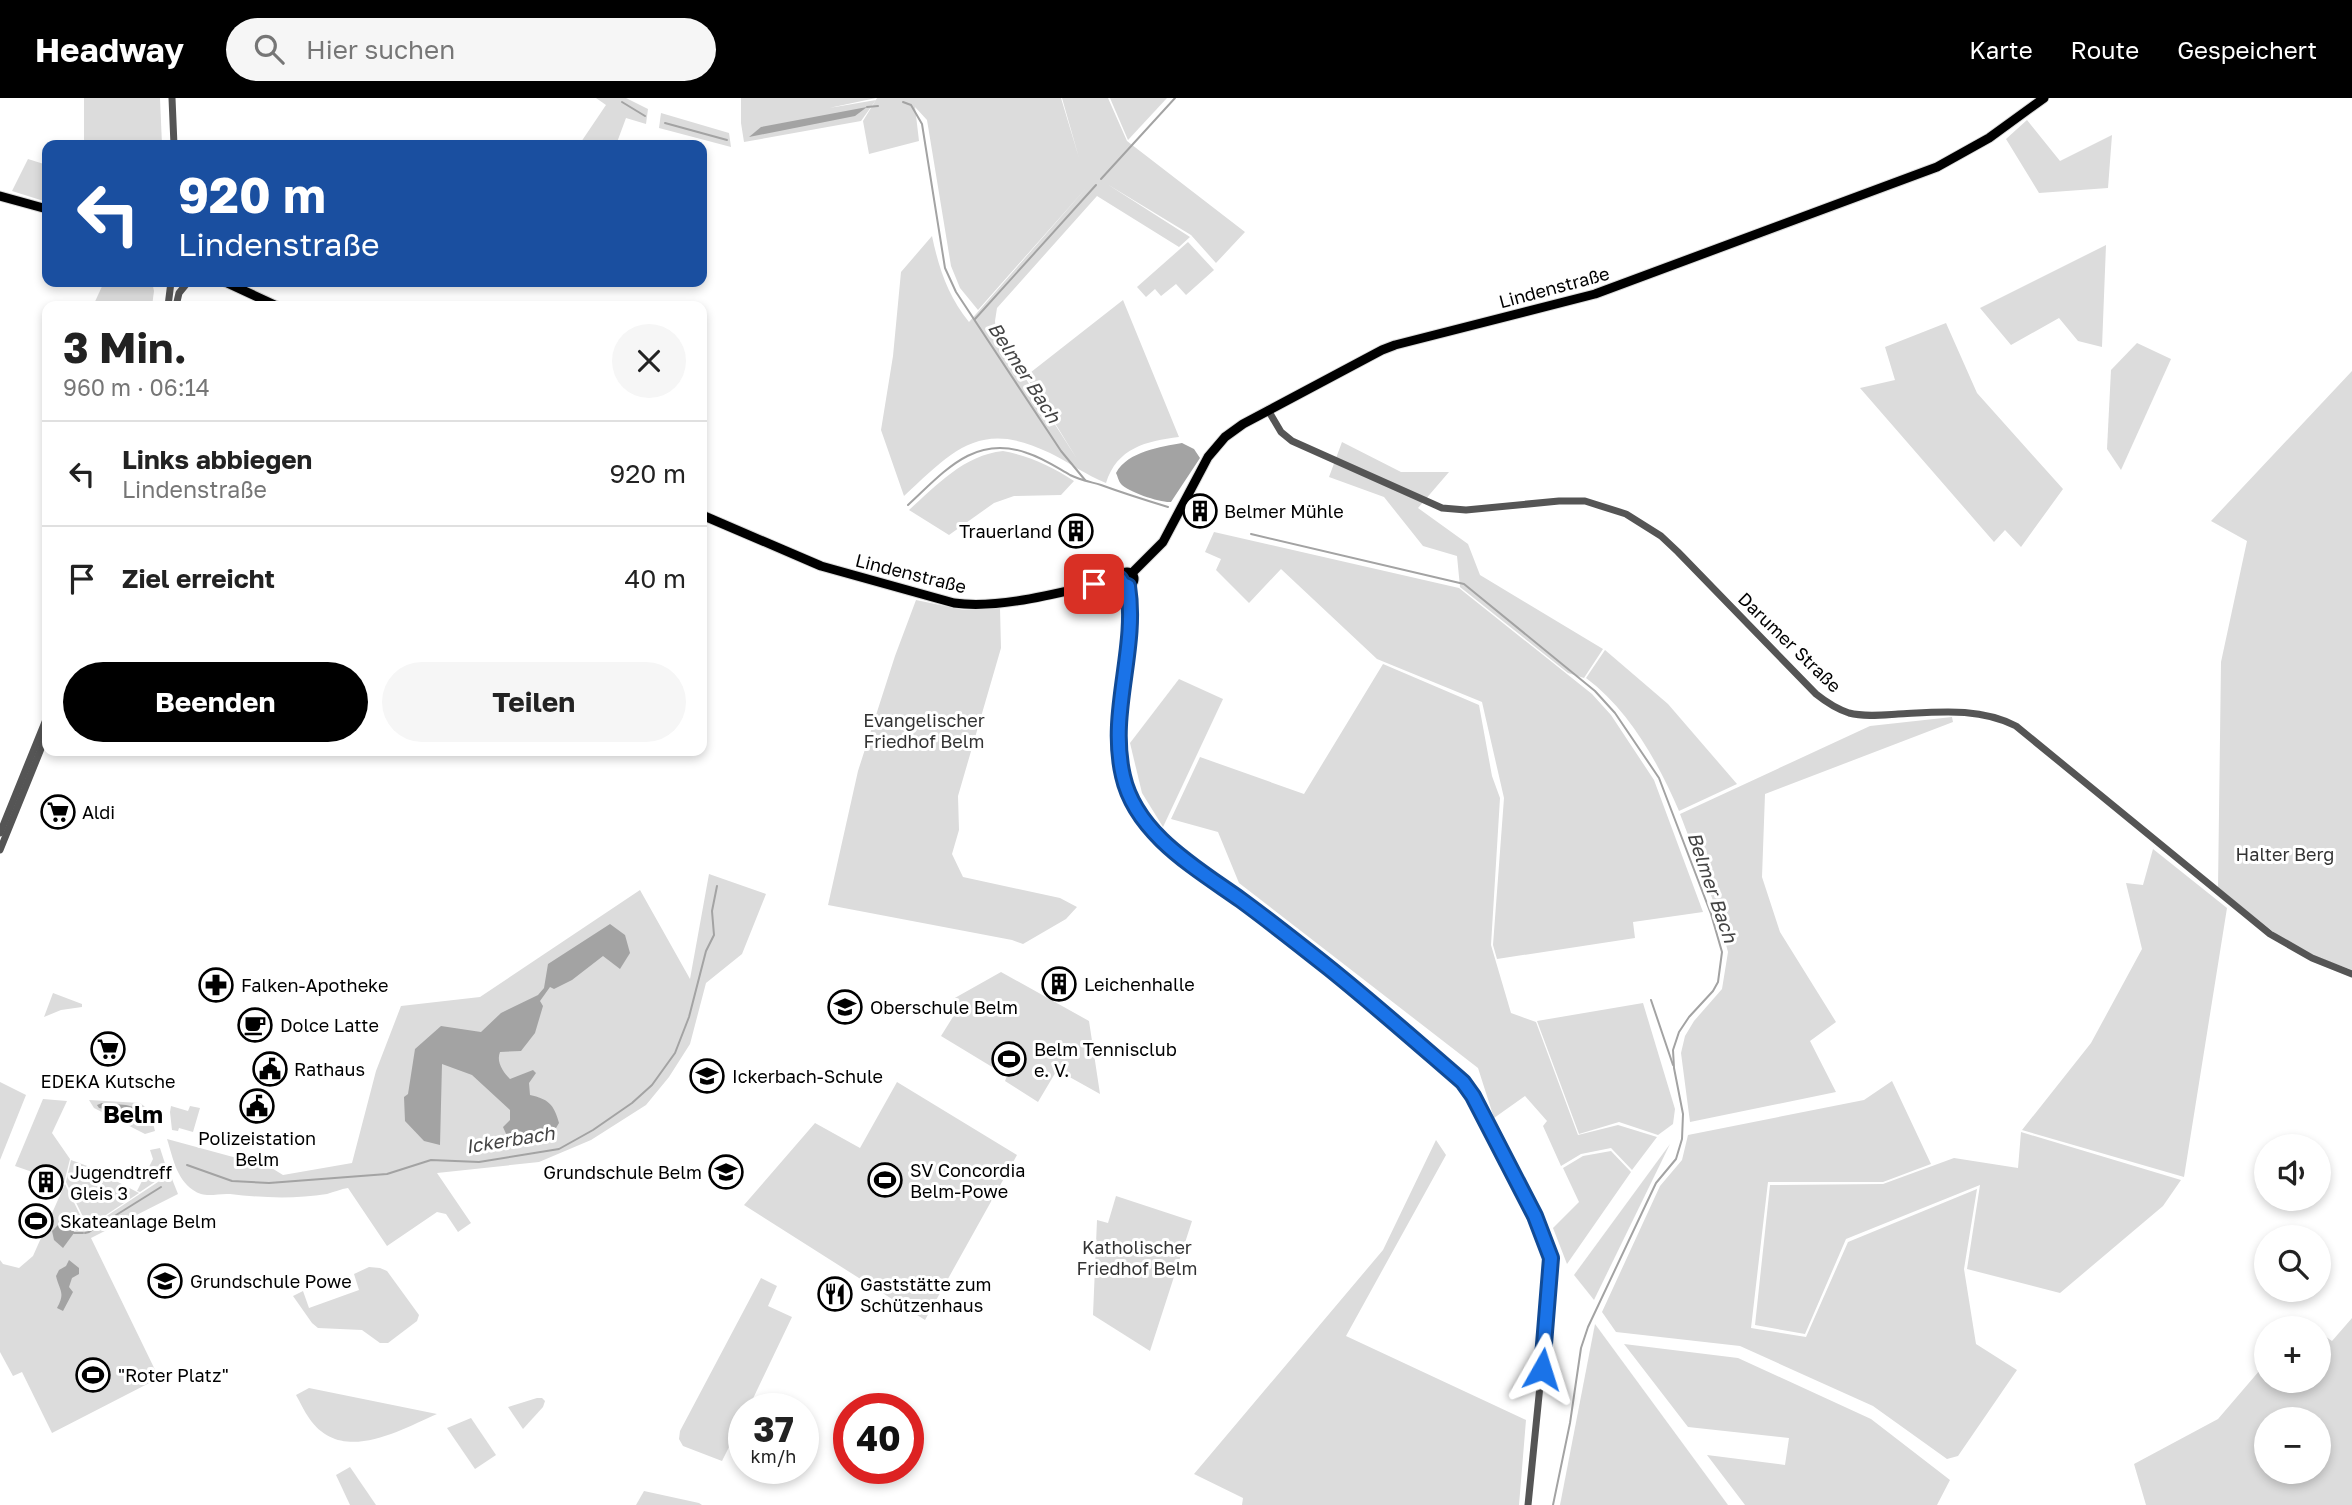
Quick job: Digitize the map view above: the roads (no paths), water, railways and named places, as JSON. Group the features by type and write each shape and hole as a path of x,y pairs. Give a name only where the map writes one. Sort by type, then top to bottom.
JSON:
{"main road":[{"name":"Lindenstraße","path":"707,517 821,566 954,603 974,606 1120,579 1124,573 1132,573 1163,542 1216,446 1232,431 1268,410 1395,345 1595,295 1937,167 1989,138 2044,98"},
{"path":"0,196 42,208"},
{"path":"236,287 265,301"},
{"name":"Lindenstraße","path":"1128,586 1134,580 1132,573"},
{"path":"1120,579 1128,586"}],"street":[{"path":"172,98 174,140"},
{"name":"Darumer Straße","path":"1268,410 1281,432 1292,441 1442,508 1466,510 1559,500 1585,501 1626,514 1661,536 1816,694 1833,706 1851,713 1875,716 1972,713 2001,718 2016,726 2270,934 2301,952 2352,974"},
{"path":"1128,586 1128,632 1116,742 1123,778 1142,818 1175,851 1329,968 1463,1082 1535,1216 1551,1258 1551,1276 1528,1505"},
{"path":"0,833 42,729"},
{"path":"0,850 42,746"}],"waterway":[{"name":"Belmer Bach","path":"1101,179 1175,98"},
{"path":"622,102 645,116"},
{"path":"903,102 911,105 922,124 945,268 956,292 1061,451 1085,480"},
{"path":"867,107 878,106"},
{"path":"665,123 727,140"},
{"name":"Belmer Bach","path":"975,319 1096,185"},
{"name":"Ickerbach","path":"908,505 934,480 961,460 991,448 1008,448 1038,457 1078,478 1168,507"},
{"name":"Belmer Bach","path":"1251,534 1464,584 1595,691 1615,713 1659,778 1711,914 1722,952 1718,982 1679,1032 1673,1050 1683,1114 1682,1139 1676,1159 1656,1183 1588,1327 1581,1348 1570,1423 1553,1505"},
{"name":"Ickerbach","path":"187,1165 232,1181 269,1183 387,1174 431,1160 479,1162 559,1149 632,1103 652,1085 675,1053 689,1017 706,951 714,935 712,911 717,886"},
{"path":"1651,1000 1673,1065"},
{"path":"85,1233 161,1187"},
{"path":"74,1233 83,1233"}],"place":[{"name":"Belmer Mühle","path":"1200,511"},
{"name":"Trauerland","path":"1076,531"},
{"name":"Aldi","path":"58,812"},
{"name":"Leichenhalle","path":"1059,984"},
{"name":"Falken-Apotheke","path":"216,985"},
{"name":"Oberschule Belm","path":"845,1007"},
{"name":"Dolce Latte","path":"255,1025"},
{"name":"EDEKA Kutsche","path":"108,1049"},
{"name":"Belm Tennisclub e. V.","path":"1009,1059"},
{"name":"Rathaus","path":"270,1069"},
{"name":"Ickerbach-Schule","path":"707,1076"},
{"name":"Polizeistation Belm","path":"257,1106"},
{"name":"Grundschule Belm","path":"726,1172"},
{"name":"SV Concordia Belm-Powe","path":"885,1180"},
{"name":"Jugendtreff Gleis 3","path":"46,1182"},
{"name":"Skateanlage Belm","path":"36,1221"},
{"name":"Grundschule Powe","path":"165,1281"},
{"name":"Gaststätte zum Schützenhaus","path":"835,1294"},
{"name":"\"Roter Platz\"","path":"93,1375"}],"district":[{"name":"Belm","path":"133,1113"}],"park label":[{"name":"Evangelischer Friedhof Belm","path":"924,730"},
{"name":"Halter Berg","path":"2285,854"},
{"name":"Katholischer Friedhof Belm","path":"1137,1257"}]}
